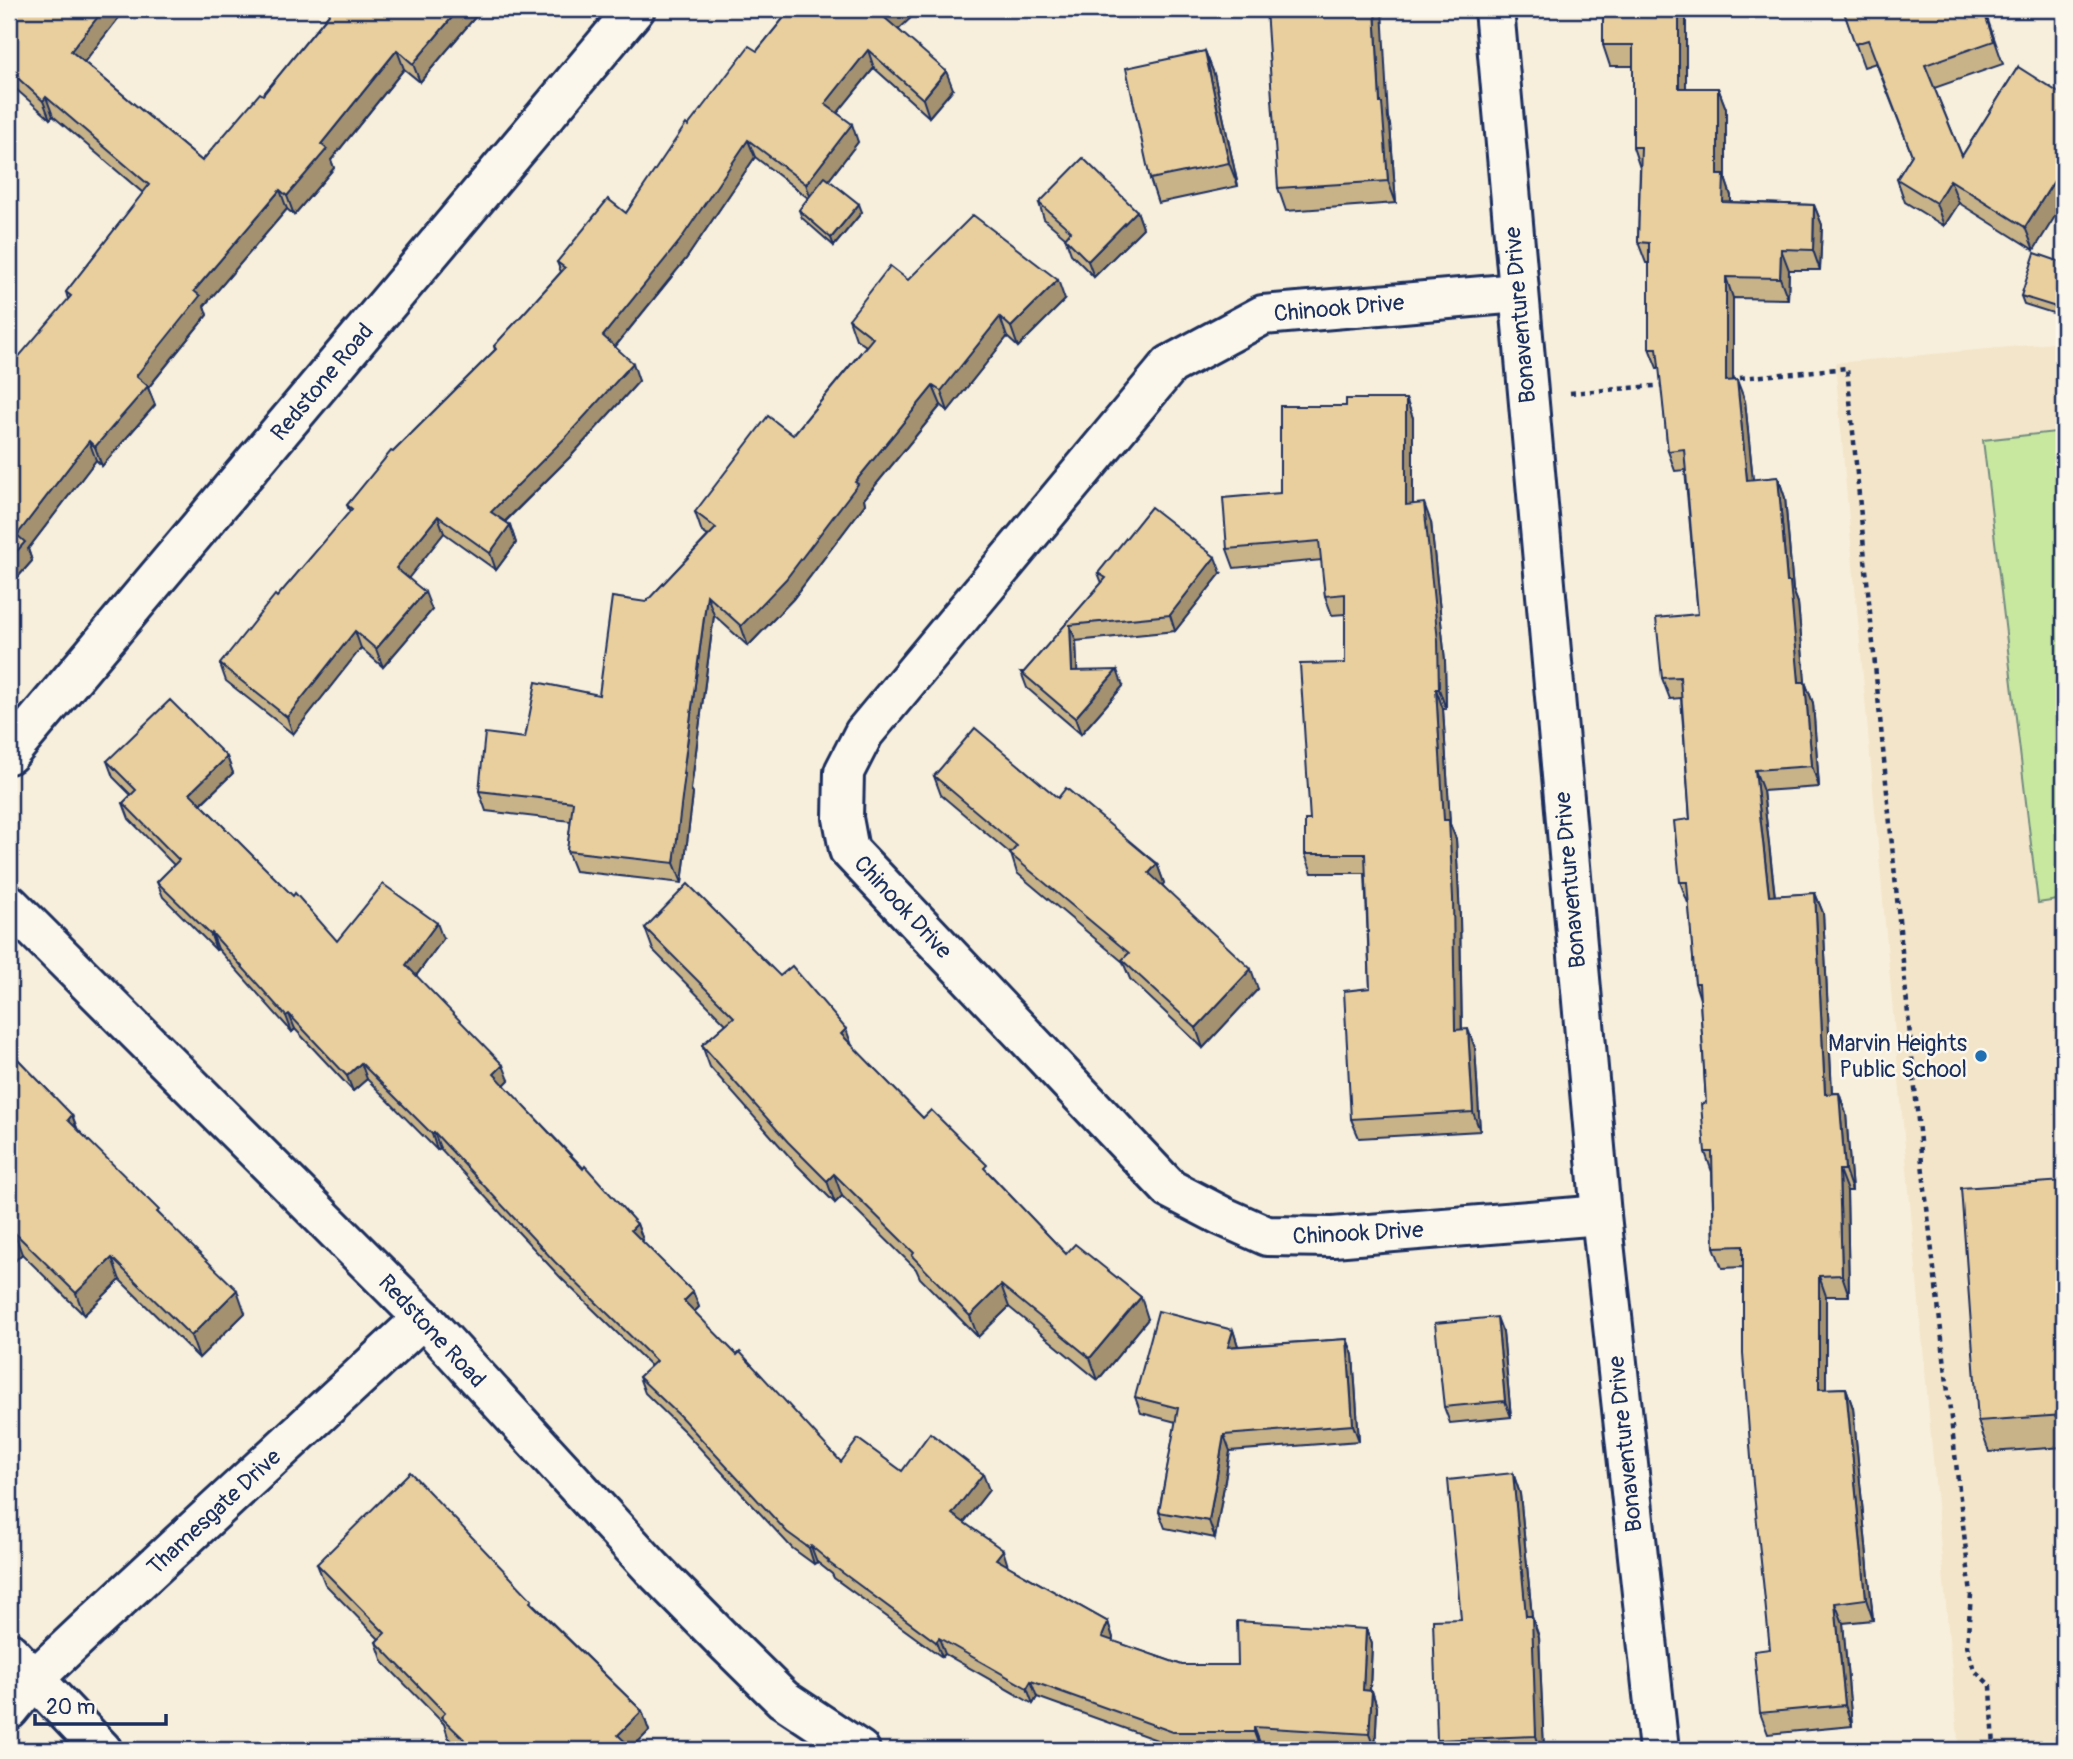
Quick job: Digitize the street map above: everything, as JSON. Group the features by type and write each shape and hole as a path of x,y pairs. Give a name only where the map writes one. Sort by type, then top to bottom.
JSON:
{"street":[{"name":"Redstone Road","path":"9,754 635,9"},
{"name":"Bonaventure Drive","path":"1494,9 1601,1215 1659,1750"},
{"name":"Chinook Drive","path":"1518,293 1263,315 1170,365 864,733 844,772 843,818 849,850 1170,1189 1191,1200 1268,1236 1333,1237 1601,1215"},
{"name":"Redstone Road","path":"9,904 423,1318 650,1567 721,1638 783,1699 860,1750"},
{"name":"Thamesgate Drive","path":"9,1710 22,1665 423,1318"},
{"path":"22,1665 102,1750"}],"path":[{"path":"1728,379 1847,368 1922,1163 1971,1595 1967,1646 1974,1670 1991,1686 1994,1750"},
{"path":"1527,397 1675,384"}],"shaded area":[{"name":"Marvin Heights Public School","path":"2064,342 2064,1750 1959,1750 1835,363"}],"green space":[{"path":"2064,431 2064,899 2038,903 1983,440"}],"building":[{"path":"9,9 104,9 71,51 202,161 260,93 263,95 333,9 459,9 413,64 397,50 321,144 327,149 287,196 280,190 194,291 200,296 136,376 148,386 95,447 89,441 17,535 25,542 9,560 9,368 71,296 66,292 149,185 46,97 43,101 9,70"},
{"path":"791,9 895,9 885,18 946,71 923,99 868,50 825,104 852,124 806,184 748,140 679,242 603,336 633,363 565,438 491,512 510,525 490,553 438,516 396,568 425,592 376,649 355,631 287,717 220,664 275,595 277,597 352,509 347,505 391,451 393,452 496,349 494,346 565,268 557,262 608,199 626,213 686,124 688,126 749,46 757,51"},
{"path":"1266,9 1375,9 1388,181 1278,188"},
{"path":"1603,9 1679,9 1679,88 1718,88 1718,175 1724,175 1723,202 1814,205 1813,250 1781,249 1780,278 1726,277 1726,381 1737,380 1747,480 1778,477 1799,682 1805,682 1812,766 1755,770 1769,896 1815,893 1825,1094 1839,1093 1845,1170 1839,1170 1842,1275 1819,1276 1819,1389 1846,1388 1866,1599 1835,1603 1845,1705 1760,1713 1754,1651 1770,1649 1743,1353 1743,1246 1714,1247 1712,1152 1705,1152 1701,1104 1706,1103 1699,983 1695,983 1687,882 1680,882 1674,821 1690,819 1680,677 1662,678 1656,618 1698,614 1684,449 1668,451 1657,348 1649,348 1649,243 1638,242 1641,147 1633,147 1633,45 1603,45"},
{"path":"1843,9 1983,9 1994,41 1925,65 1962,156 2018,67 2064,96 2064,165 2025,227 1950,180 1936,203 1897,179 1912,155 1868,40 1855,44"},
{"path":"1205,51 1229,163 1150,179 1126,68"},
{"path":"1083,158 1137,211 1088,261 1065,238 1071,231 1039,203"},
{"path":"825,177 859,204 831,238 799,210"},
{"path":"973,215 1058,280 1011,327 1000,317 941,391 933,386 855,482 858,484 786,579 741,626 707,595 674,863 567,851 573,802 479,791 485,733 525,738 536,682 599,695 612,597 646,602 716,528 695,512 768,416 793,435 873,338 849,319 890,266 908,280"},
{"path":"2035,253 2064,263 2064,281 2056,307 2021,296"},
{"path":"1346,399 1406,399 1406,505 1424,503 1438,641 1439,689 1436,689 1444,820 1449,820 1455,1030 1468,1029 1473,1112 1351,1119 1344,991 1370,988 1365,854 1305,854 1305,820 1310,820 1300,664 1345,663 1345,594 1325,596 1319,541 1227,549 1223,498 1280,493 1280,406 1346,406"},
{"path":"1151,507 1215,557 1170,615 1070,625 1072,671 1117,670 1075,718 1021,672 1024,672 1106,578 1098,573"},
{"path":"170,700 227,757 190,793 293,896 295,893 337,941 383,884 437,923 406,965 503,1065 494,1074 583,1169 585,1166 637,1224 631,1230 693,1292 684,1301 737,1355 740,1352 841,1462 858,1439 902,1471 930,1433 983,1474 952,1514 1003,1550 996,1559 1108,1622 1102,1637 1182,1665 1238,1665 1237,1621 1366,1629 1363,1690 1372,1691 1369,1734 1254,1727 1254,1732 1173,1732 1031,1681 1027,1688 939,1638 936,1642 828,1562 811,1546 809,1548 787,1532 680,1416 639,1377 656,1361 555,1262 434,1132 432,1134 361,1063 347,1076 289,1014 286,1016 212,933 211,935 157,882 179,860 123,803 136,790 107,761"},
{"path":"975,728 1058,798 1066,788 1157,864 1149,873 1251,969 1196,1028 1122,960 1129,953 1010,854 1017,846 934,776"},
{"path":"688,884 780,976 792,966 846,1029 841,1034 923,1118 931,1110 987,1165 984,1168 1066,1254 1075,1244 1141,1297 1090,1358 1001,1285 970,1316 912,1256 914,1253 834,1174 827,1181 788,1142 702,1045 734,1017 645,928"},
{"path":"9,1050 72,1115 68,1120 237,1290 191,1336 112,1258 76,1293 14,1232 9,1237"},
{"path":"2064,1181 2064,1415 1978,1421 1961,1188"},
{"path":"1158,1311 1233,1330 1228,1347 1347,1339 1353,1425 1224,1435 1209,1521 1159,1512 1178,1408 1135,1397"},
{"path":"1497,1317 1505,1401 1444,1407 1435,1323"},
{"path":"410,1472 532,1600 530,1602 642,1711 618,1735 634,1750 475,1750 441,1717 445,1713 376,1642 385,1633 317,1564"},
{"path":"1513,1473 1526,1616 1532,1616 1536,1736 1437,1740 1433,1620 1461,1619 1448,1480"}],"place":[{"name":"Marvin Heights Public School","path":"1981,1056"}]}
